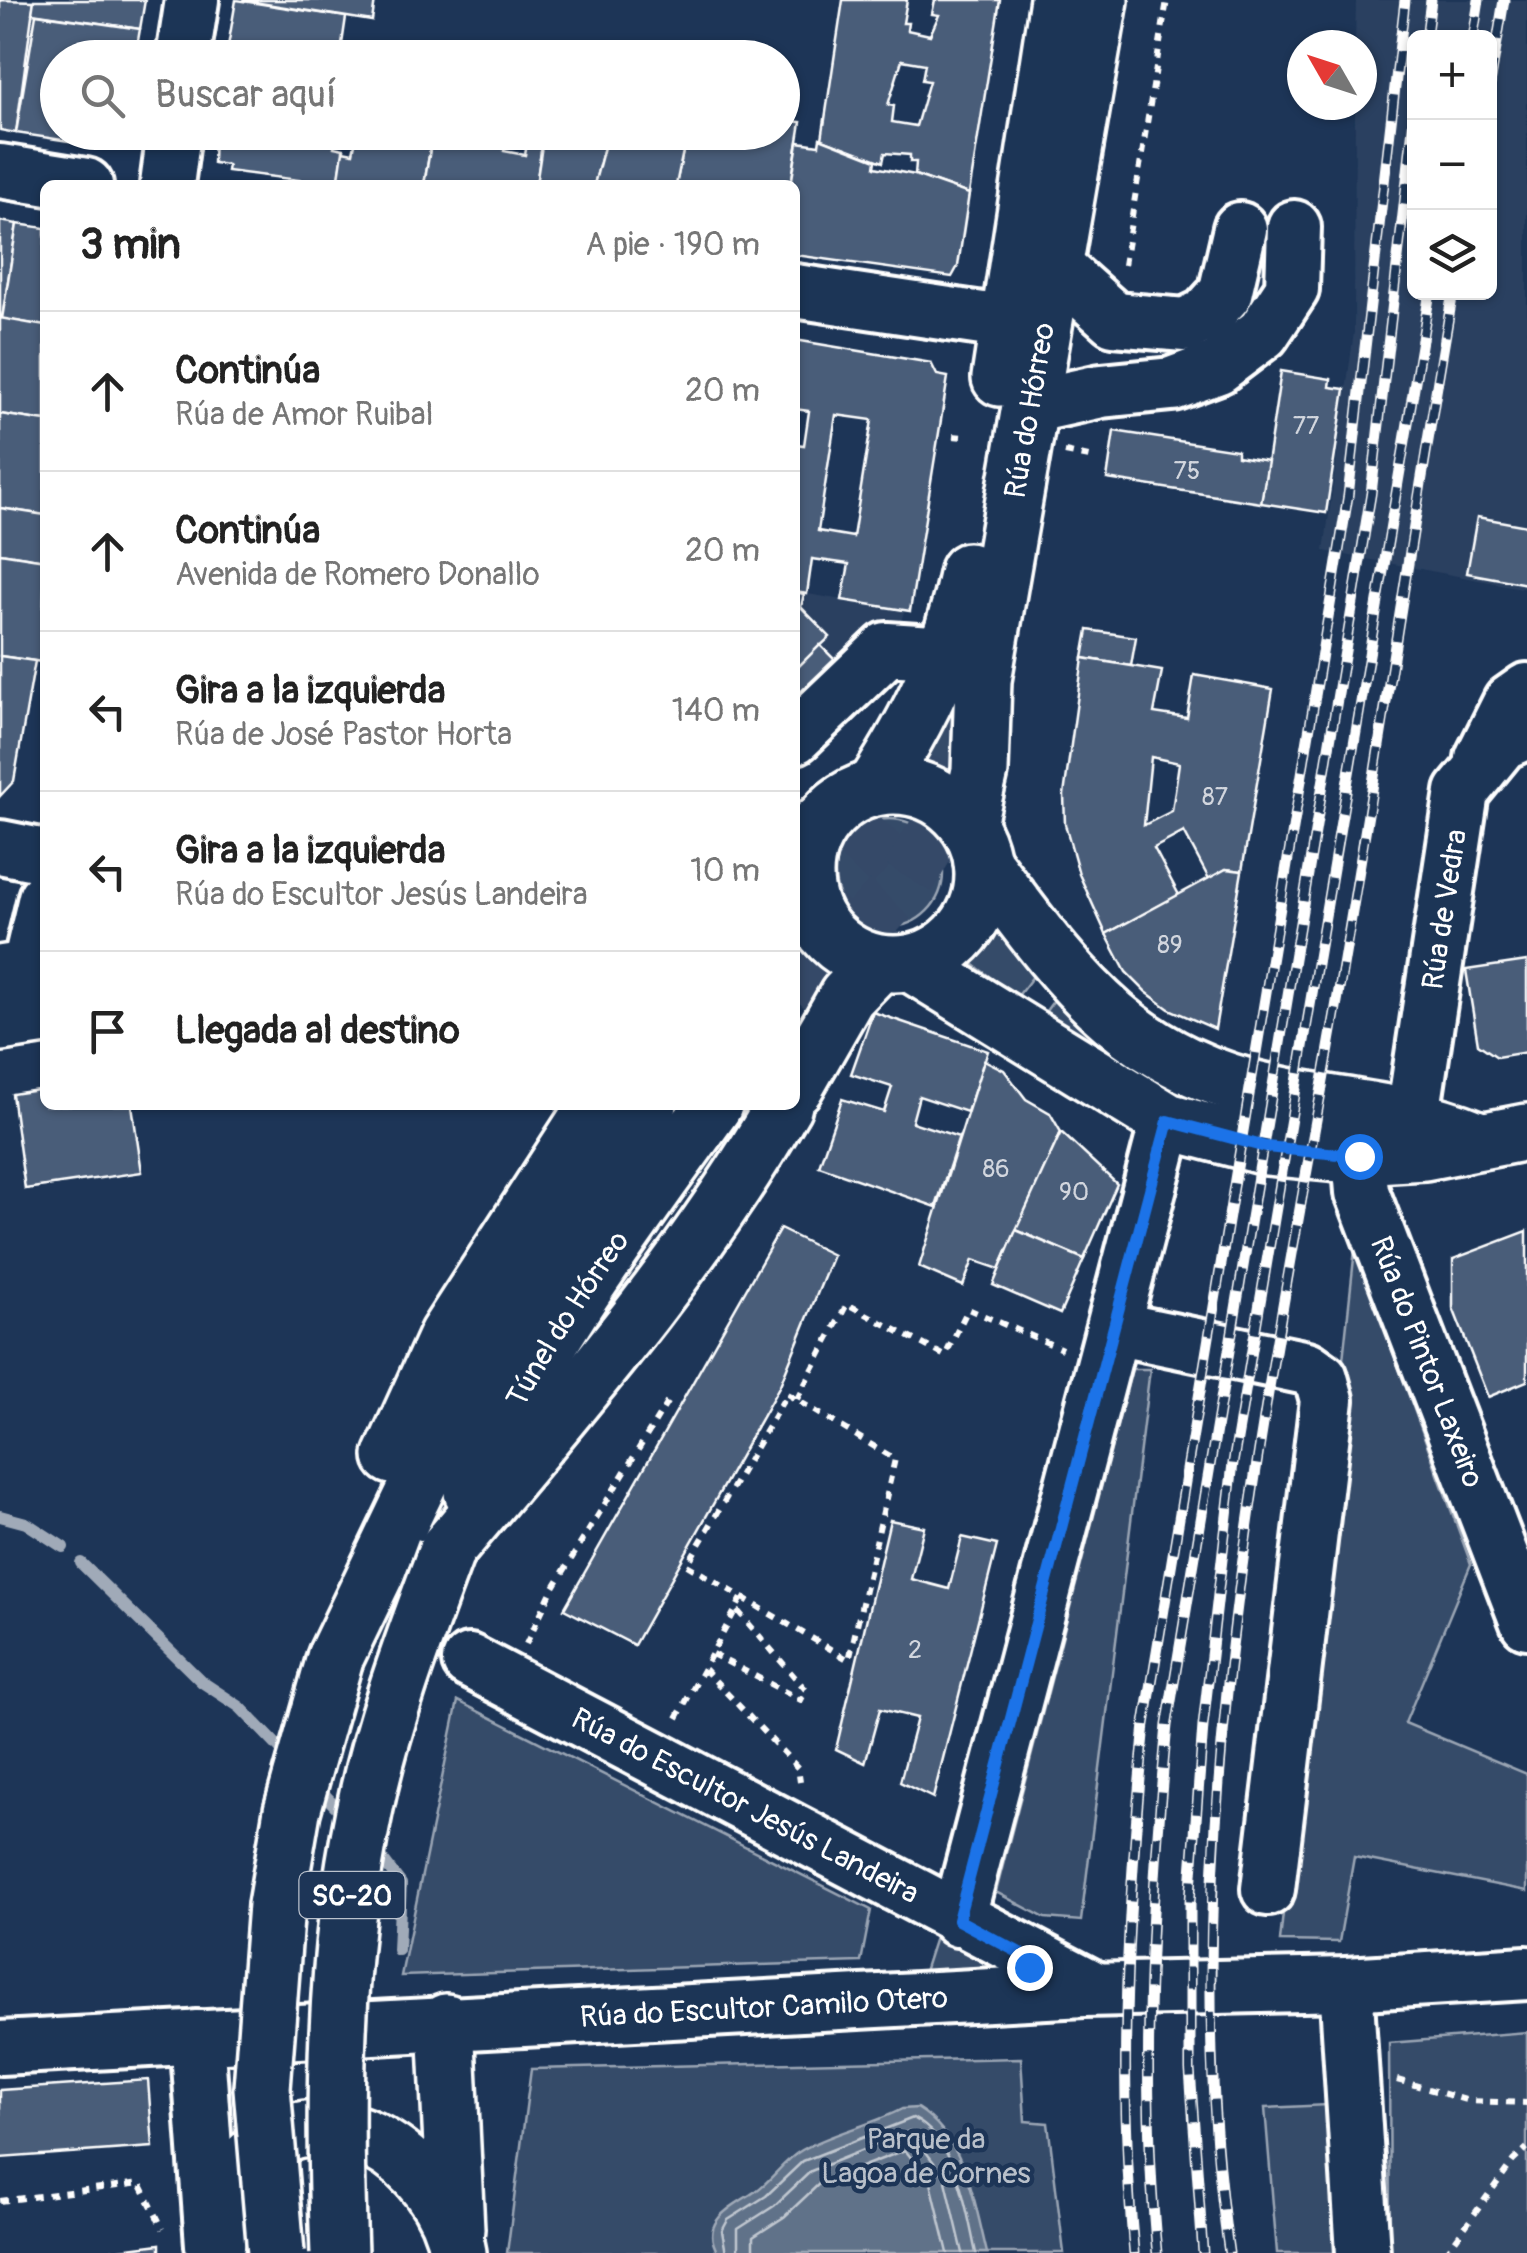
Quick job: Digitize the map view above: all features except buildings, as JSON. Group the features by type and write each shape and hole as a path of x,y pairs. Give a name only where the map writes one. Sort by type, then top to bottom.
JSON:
{"main road":[{"name":"Rúa do Hórreo","path":"875,787 914,724 948,653 974,541 1058,0"},
{"name":"Rúa do Hórreo","path":"975,843 983,680 1057,268 1100,0"},
{"path":"902,786 927,791 950,804 1064,970 1127,1033 1187,1068 1278,1095 1413,1116 1501,1135 1424,1152 1359,1156 1266,1147 1168,1121 894,963 848,952 809,932 804,878 808,849 803,836 844,800 875,787 902,786"},
{"path":"800,1078 848,996 894,963 936,954 958,938 974,916 982,890 975,843"},
{"path":"0,1023 29,982"},
{"name":"SC-20","path":"276,2253 262,2088 276,1905 292,1811 335,1658 383,1522 405,1423 447,1335 592,1110"},
{"name":"Túnel do Hórreo","path":"383,1522 561,1230 645,1110"},
{"name":"Túnel do Hórreo","path":"447,1550 498,1432 604,1260 710,1110"},
{"name":"SC-20","path":"339,2253 336,2041 364,1812 396,1690 447,1550 613,1352 706,1231 781,1110"},
{"path":"446,2022 457,2250"},
{"path":"198,2247 248,2160 293,2132 354,2130 408,2161 439,2200 457,2250"}],"street":[{"path":"186,40 192,0"},
{"path":"168,180 172,150"},
{"path":"0,171 55,180"},
{"path":"1033,406 1102,390 1172,384 1218,367 1263,332 1292,289 1294,227"},
{"path":"1057,268 1114,319 1184,324 1206,316 1225,294 1240,229"},
{"path":"800,293 1008,324"},
{"path":"800,689 840,648 948,653"},
{"path":"800,731 887,649"},
{"path":"1478,768 1492,729 1510,702 1527,690"},
{"name":"Rúa de Vedra","path":"1413,1116 1462,792 1502,743 1527,732"},
{"path":"0,848 40,855"},
{"path":"29,982 40,924"},
{"path":"958,1920 1168,1121"},
{"name":"Rúa do Pintor Laxeiro","path":"1359,1156 1362,1192 1525,1611"},
{"path":"1108,1347 1306,1368 1323,1385 1327,1400 1268,1889"},
{"name":"Rúa do Escultor Jesús Landeira","path":"469,1661 958,1920 1028,1973"},
{"name":"Rúa do Escultor Camilo Otero","path":"0,2048 446,2022 1028,1973 1097,1990 1346,1984 1527,1973"},
{"path":"1346,1984 1363,2253"},
{"path":"197,2037 198,2247"}],"path":[{"path":"1123,268 1168,0"},
{"path":"952,436 965,438"},
{"path":"796,1399 847,1304 945,1356 968,1309 1108,1347"},
{"path":"788,1394 895,1459 849,1660 743,1596 687,1565 788,1394"},
{"path":"523,1649 551,1592 672,1396"},
{"path":"680,1712 743,1596"},
{"path":"712,1654 801,1700 806,1690 736,1609"},
{"path":"704,1669 798,1768 802,1793"},
{"path":"1352,2068 1469,2101 1527,2103"},
{"path":"1446,2253 1513,2160 1527,2148"},
{"path":"0,2201 140,2182 198,2247"}],"shaded area":[{"path":"1356,0 1527,0 1527,589 1324,551 1354,332 1355,120 1377,120 1377,30 1355,30"},
{"path":"800,593 905,610 883,667 849,721 800,766"}],"green space":[{"path":"964,668 954,779 922,762"},
{"path":"889,819 910,823 927,835 939,852 943,873 939,894 927,911 910,923 889,927 868,923 851,911 839,894 835,873 839,852 851,835 868,823"},
{"path":"996,913 1037,971 1017,997 966,959"},
{"path":"1057,996 1115,1053 1163,1084 1160,1090 1043,1015"},
{"path":"1355,1249 1471,1564 1405,1723 1527,1774 1527,1891 1354,1857 1339,1942 1280,1941"},
{"path":"1132,1369 1150,1369 1081,1921 1045,1918 996,1892"},
{"path":"458,1701 871,1910 861,1962 401,1976"},
{"path":"937,1931 1014,1974 920,1984"},
{"path":"1527,2032 1527,2253 1390,2253 1389,2043"},
{"name":"Parque da Lagoa de Cornes","path":"1021,2058 1025,2121 1048,2123 1064,2253 507,2253 531,2069"},
{"path":"1328,2105 1340,2253 1277,2253 1265,2108"}],"water":[{"path":"917,2108 934,2121 957,2153 972,2192 987,2253 718,2253 712,2232 715,2223 796,2154 826,2138 902,2109"}],"waterway":[{"path":"0,1516 26,1523 63,1547"},
{"path":"81,1563 202,1682 240,1707 290,1759"},
{"path":"314,1784 349,1820"},
{"path":"372,1846 401,1884 398,1950"}],"tunnel":[{"path":"800,922 910,803 966,678 975,629"},
{"path":"800,994 903,886 978,762"}],"railway":[{"path":"1134,2253 1126,2120 1127,1988 1145,1724 1348,496 1405,0"},
{"path":"1427,30 1431,0"},
{"path":"1474,30 1479,0"},
{"path":"1497,42 1504,0"},
{"path":"1157,2253 1148,2055 1156,1857 1167,1725 1371,494 1414,120"},
{"path":"1203,2253 1190,2070 1190,1902 1203,1726 1233,1463 1429,300"},
{"path":"1229,2253 1214,2105 1211,1954 1217,1802 1232,1649 1276,1344 1345,954 1452,300"}],"route":[{"path":"1029,1967 1020,1953 958,1920 1168,1121 1266,1147 1359,1156"}]}
